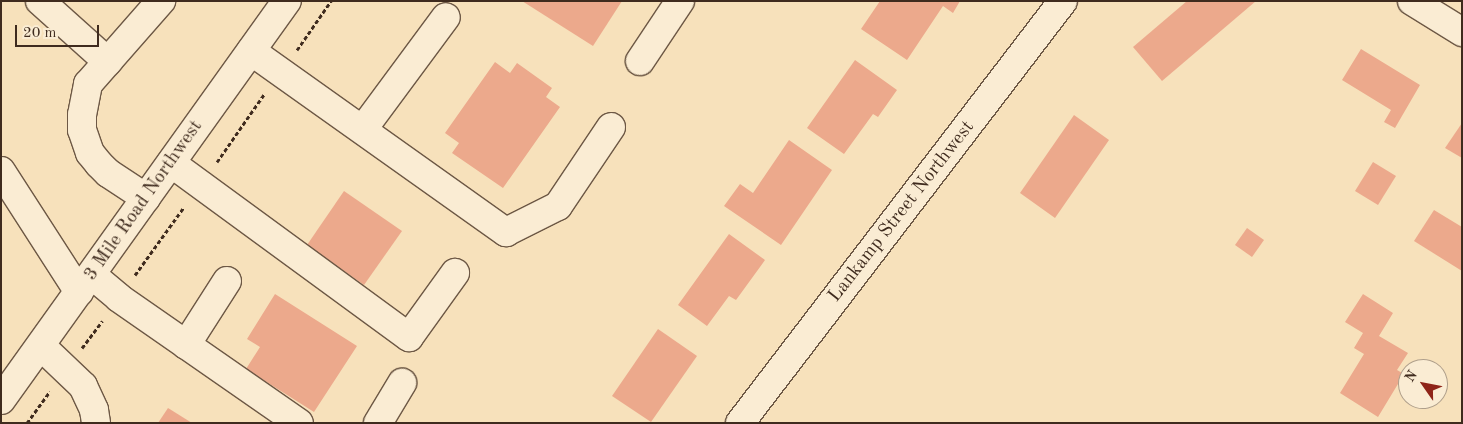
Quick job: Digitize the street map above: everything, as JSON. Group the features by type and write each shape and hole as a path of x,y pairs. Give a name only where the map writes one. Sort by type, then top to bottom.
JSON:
{"street":[{"path":"40,1 108,62"},
{"path":"146,198 108,173 90,153 82,130 84,97 88,84 161,1"},
{"name":"3 Mile Road Northwest","path":"1,400 86,284 286,1"},
{"path":"640,61 680,1"},
{"name":"Lankamp Street Northwest","path":"740,423 1063,1"},
{"path":"1412,1 1462,32"},
{"path":"363,129 446,17"},
{"path":"251,51 506,232 558,206 610,127"},
{"path":"171,162 409,337 455,273"},
{"path":"1,171 86,284 119,298 299,423"},
{"path":"186,345 227,281"},
{"path":"40,346 83,386 94,410 96,423"},
{"path":"378,423 402,382"}],"path":[{"path":"27,423 119,298 331,1"}],"building":[{"path":"522,1 622,1 593,46"},
{"path":"880,1 960,1 953,13 943,6 907,60 861,29"},
{"path":"1187,1 1256,1 1162,81 1133,47"},
{"path":"1361,49 1420,85 1395,128 1384,122 1391,110 1342,80"},
{"path":"855,60 897,90 878,117 873,114 844,154 807,128"},
{"path":"495,62 510,73 517,63 552,88 546,97 560,107 503,188 452,153 459,143 445,133"},
{"path":"1074,115 1109,140 1055,218 1020,193"},
{"path":"1462,123 1462,158 1445,148"},
{"path":"789,140 832,170 781,245 724,206 740,184 753,193"},
{"path":"1373,162 1396,176 1378,205 1355,191"},
{"path":"344,191 402,231 364,285 307,245"},
{"path":"1434,210 1462,227 1462,271 1414,241"},
{"path":"1247,228 1264,240 1252,257 1235,245"},
{"path":"729,234 765,260 736,300 729,296 707,326 678,305"},
{"path":"275,294 357,346 314,412 246,369 260,347 247,339"},
{"path":"1363,294 1393,313 1379,336 1408,353 1404,359 1398,359 1398,384 1378,417 1340,393 1364,354 1354,348 1363,333 1345,322"},
{"path":"658,329 697,356 651,422 612,396"},
{"path":"168,408 192,423 158,423"}]}
